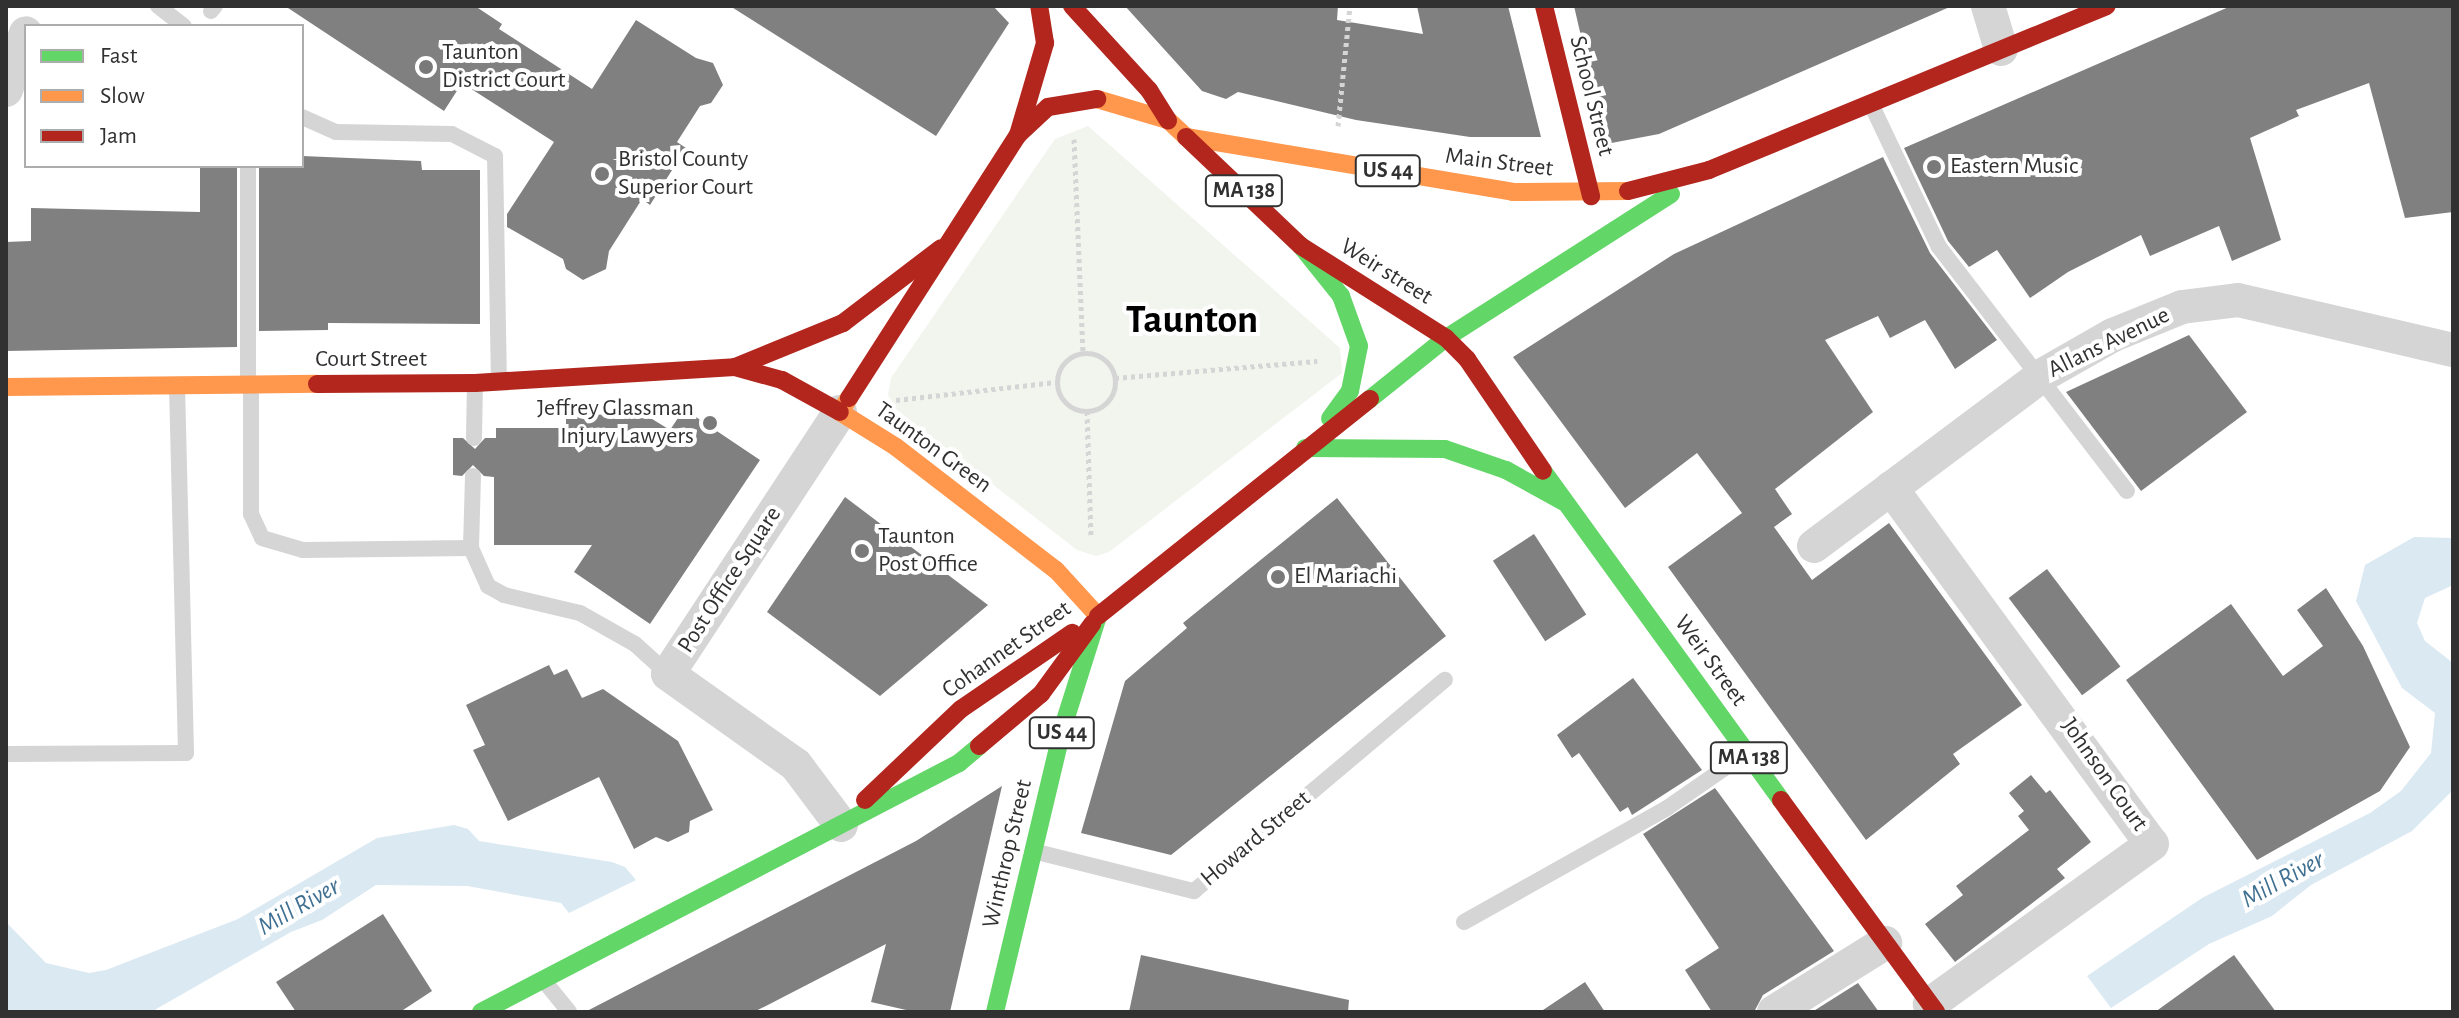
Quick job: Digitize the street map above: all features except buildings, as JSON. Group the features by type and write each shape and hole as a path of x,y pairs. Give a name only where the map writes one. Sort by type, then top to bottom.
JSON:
{"main road":[{"path":"1018,135 1045,43 1039,6"},
{"name":"MA 138","path":"1072,6 1149,90 1168,120"},
{"name":"School Street","path":"1544,6 1589,204"},
{"name":"Main Street","path":"1186,137 1589,204 1709,170 2106,6"},
{"name":"Taunton Green","path":"1098,616 1056,570 896,447 840,412 1018,135 1048,107 1087,98 1168,120 1301,246"},
{"name":"Main Street","path":"1446,338 1709,170"},
{"path":"1518,291 1576,233"},
{"name":"Court Street","path":"6,387 475,383 735,367 843,323 955,236"},
{"path":"1301,246 1341,296 1356,331 1360,360 1350,391 1305,448"},
{"name":"Weir street","path":"1301,246 1446,338"},
{"name":"US 44","path":"1098,616 1446,338"},
{"name":"Weir Street","path":"1446,338 1467,359 1564,502 1933,1008"},
{"name":"Court Street","path":"735,367 782,380 840,412"},
{"name":"MA 138","path":"1305,448 1445,449 1506,470 1564,502"},
{"name":"Cohannet Street","path":"841,825 961,709 1098,616"},
{"name":"Cohannet Street","path":"481,1012 542,977 959,763 997,736 1041,694 1098,616"},
{"name":"Winthrop Street","path":"995,1012 1033,851 1098,616"}],"street":[{"path":"1988,6 2001,49"},
{"path":"6,90 24,39"},
{"name":"Allans Avenue","path":"1814,546 2041,376 2113,335 2212,299 2308,314 2453,350"},
{"name":"Post Office Square","path":"840,412 668,674 785,756 841,825"},
{"name":"Johnson Court","path":"1891,488 2152,844 1933,1008"},
{"path":"1774,1012 1885,943"}],"lane":[{"path":"158,6 181,24"},
{"path":"1870,102 1939,247 2127,491"},
{"path":"304,118 336,132 452,134 495,156 499,382"},
{"path":"248,168 251,514 262,538 303,550 471,548"},
{"path":"474,438 475,383"},
{"path":"6,754 186,753 177,386"},
{"path":"473,476 471,548 481,577 496,591 580,613 635,644 668,674"},
{"name":"Howard Street","path":"1033,851 1194,891 1445,680"},
{"path":"1464,922 1667,808 1746,753"},
{"path":"542,977 569,1012"}],"path":[{"path":"1334,162 1350,6"},
{"path":"1074,139 1083,352"},
{"path":"1083,352 1101,356 1115,378 1105,404 1087,411 1070,406 1056,382 1061,365 1083,352"},
{"path":"1115,378 1325,361"},
{"path":"896,400 1056,382"},
{"path":"1087,411 1091,535"}],"shaded area":[{"path":"1088,126 1340,348 1342,373 1109,552 1096,556 1077,550 897,410 888,395 891,378 1055,139"}],"water":[{"name":"Mill River","path":"2414,537 2453,538 2453,585 2425,598 2417,623 2425,641 2453,663 2453,790 2412,831 2311,885 2272,916 2209,944 2111,1008 2087,976 2202,898 2370,813 2401,791 2431,753 2435,713 2402,688 2356,601 2365,565"},
{"name":"Mill River","path":"454,825 468,829 479,841 612,862 625,867 636,880 569,913 561,903 467,886 376,885 322,920 291,932 151,1012 6,1012 6,922 46,963 89,973 106,970 238,919 377,838"}],"traffic: fast":[{"path":"1370,399 1446,338 1671,194"},
{"path":"1301,246 1341,296 1359,346 1350,391 1330,419"},
{"path":"1305,448 1445,449 1506,470 1564,502"},
{"path":"1543,471 1781,800"},
{"path":"995,1012 1063,727 1098,616"},
{"path":"481,1012 959,763 979,746"}],"traffic: slow":[{"path":"1097,99 1168,120 1186,137 1513,192 1628,191"},
{"path":"6,387 317,384"},
{"path":"849,398 840,412 896,447 1056,570 1098,616"}],"traffic: jam":[{"path":"1018,135 1045,43 1039,6"},
{"path":"1072,6 1149,90 1168,120"},
{"path":"1544,6 1591,196"},
{"path":"1628,191 1709,170 2106,6"},
{"path":"849,398 1018,135 1048,107 1097,99"},
{"path":"1186,137 1301,246 1446,338 1467,359 1543,471"},
{"path":"317,384 475,383 735,367 843,323 941,248"},
{"path":"735,367 782,380 840,412"},
{"path":"1098,616 1370,399"},
{"path":"979,746 1041,694 1092,624"},
{"path":"865,800 961,709 1072,633"},
{"path":"1781,800 1936,1012"}],"place":[{"name":"Taunton District Court","path":"426,67"},
{"name":"Eastern Music","path":"1934,167"},
{"name":"Bristol County Superior Court","path":"602,174"},
{"name":"Jeffrey Glassman Injury Lawyers","path":"710,423"},
{"name":"Taunton Post Office","path":"862,551"},
{"name":"El Mariachi","path":"1278,577"}],"district":[{"name":"Taunton","path":"1192,320"}]}
